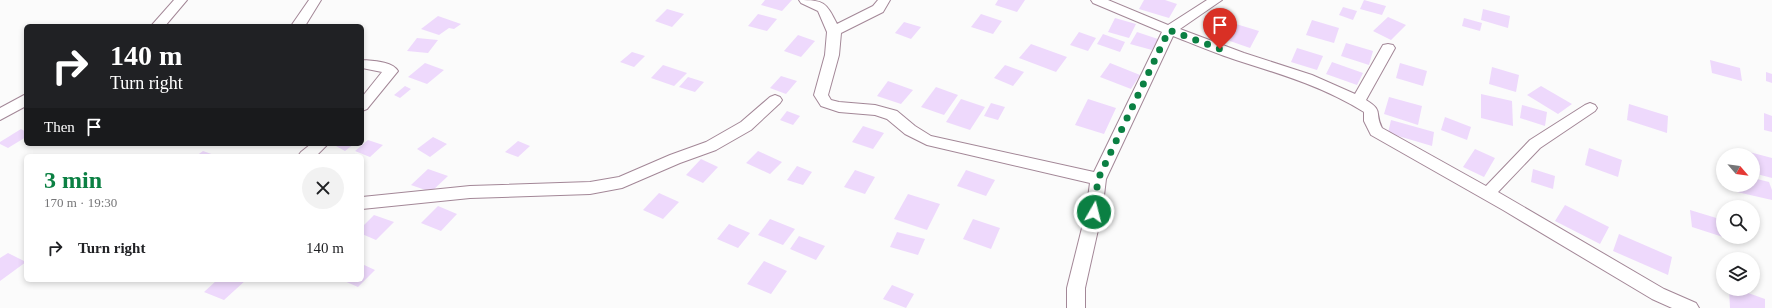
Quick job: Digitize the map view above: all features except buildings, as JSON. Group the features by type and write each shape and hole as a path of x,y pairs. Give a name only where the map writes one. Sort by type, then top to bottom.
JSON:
{"street":[{"path":"160,24 181,0"},
{"path":"299,24 315,0"},
{"path":"805,0 823,9 834,31 832,55 821,95 826,104 839,107 875,110 892,115 910,130 928,140 1098,179"},
{"path":"834,31 878,9 884,0"},
{"path":"1097,0 1169,30 1330,86 1371,110 1371,121 1376,131 1658,294 1690,308"},
{"path":"1076,308 1076,288 1094,212 1098,179 1169,30 1216,0"},
{"path":"1358,101 1388,48"},
{"path":"364,64 382,67 391,71 364,104"},
{"path":"0,115 24,100"},
{"path":"364,203 470,192 590,188 622,182 675,159 712,146 746,126 775,100"},
{"path":"1487,194 1535,144 1590,108"},
{"path":"308,154 318,146"}],"route":[{"path":"1094,212 1098,179 1169,30 1220,49"}]}
